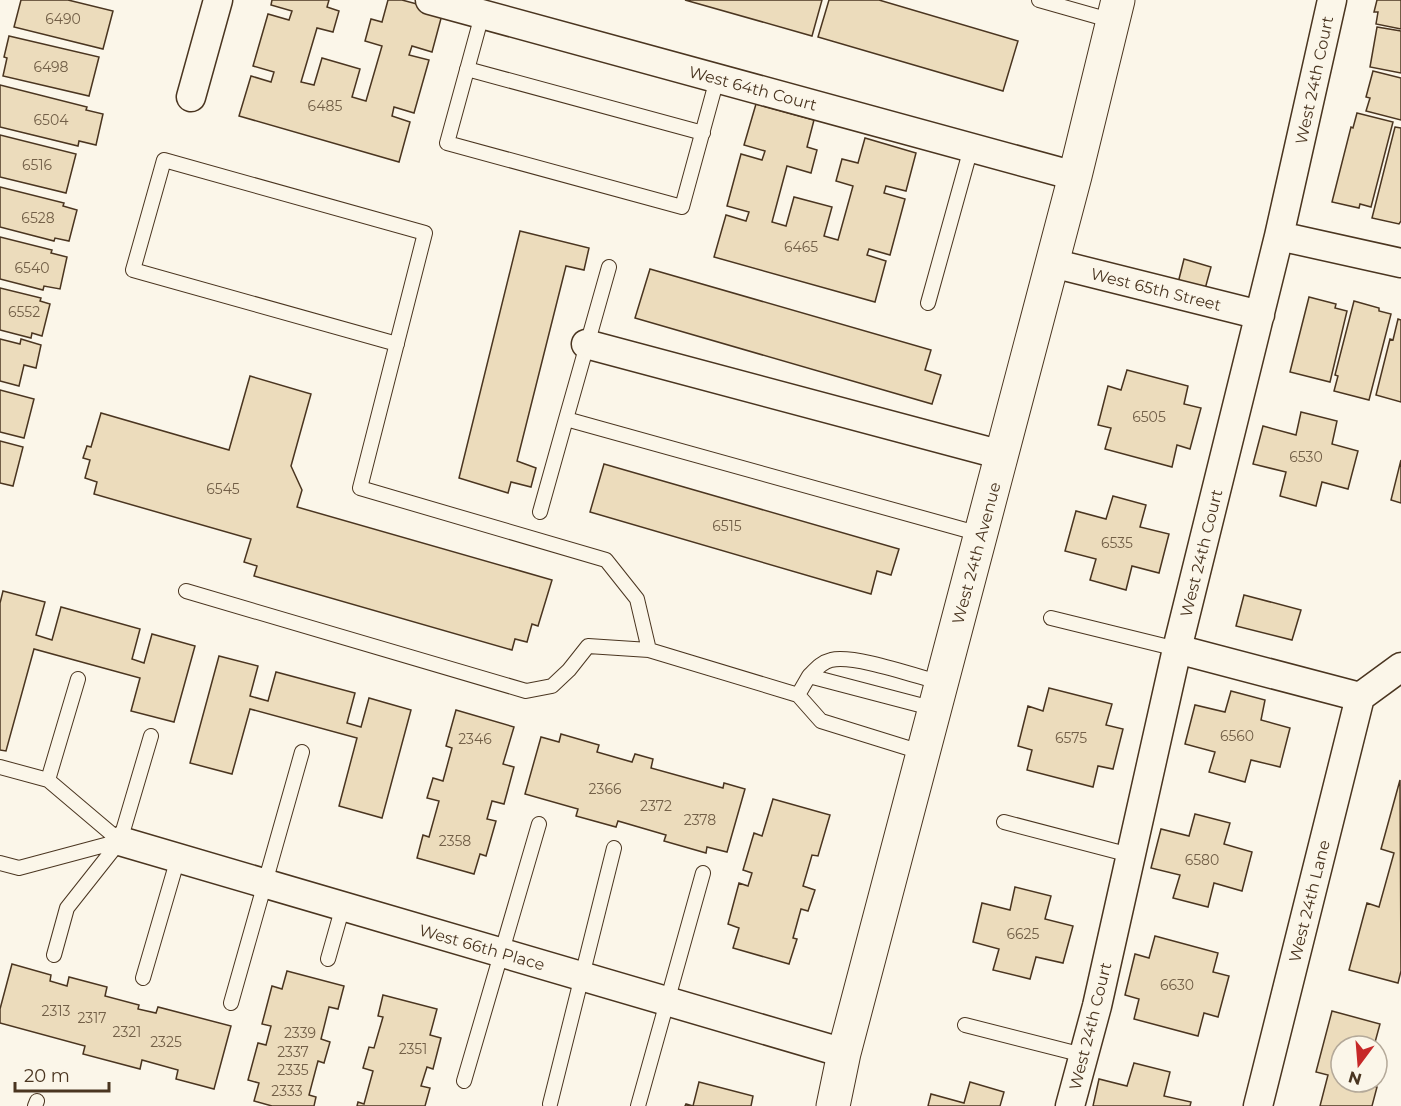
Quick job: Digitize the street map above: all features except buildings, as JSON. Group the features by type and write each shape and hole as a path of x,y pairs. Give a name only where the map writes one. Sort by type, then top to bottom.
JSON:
{"street":[{"path":"191,97 218,0"},
{"name":"West 64th Court","path":"430,0 1075,176"},
{"name":"West 24th Court","path":"1070,1106 1097,1006 1177,649 1279,236 1332,0"},
{"name":"West 24th Avenue","path":"833,1106 844,1053 1075,176 1115,10"},
{"path":"1279,236 1401,263"},
{"name":"West 65th Street","path":"1052,263 1260,315"},
{"path":"586,344 1002,455"},
{"path":"1177,649 1360,697 1401,667"},
{"name":"West 24th Lane","path":"1258,1106 1360,697"},
{"name":"West 66th Place","path":"120,841 844,1053"}],"lane":[{"path":"1039,0 1115,10"},
{"path":"482,15 447,143 682,207 717,78"},
{"path":"467,69 703,133"},
{"path":"928,303 970,148"},
{"path":"397,344 132,270 164,160 425,232 397,344 360,488 606,560 637,599 649,650"},
{"path":"540,512 609,267"},
{"path":"566,419 980,534"},
{"path":"186,591 526,691 552,686 588,646 649,650 798,694 821,721 924,753"},
{"path":"1051,618 1177,649"},
{"path":"798,694 809,676 822,663 834,659 859,661 939,696"},
{"path":"809,676 939,696"},
{"path":"48,780 78,678"},
{"path":"54,955 67,908 120,841 151,736"},
{"path":"231,1003 302,752"},
{"path":"0,767 48,780 120,841"},
{"path":"1004,822 1130,855"},
{"path":"464,1081 539,824"},
{"path":"0,862 19,868 120,841"},
{"path":"550,1104 614,848"},
{"path":"143,978 178,858"},
{"path":"638,1106 703,873"},
{"path":"328,959 343,906"},
{"path":"966,1025 1083,1055"}]}
